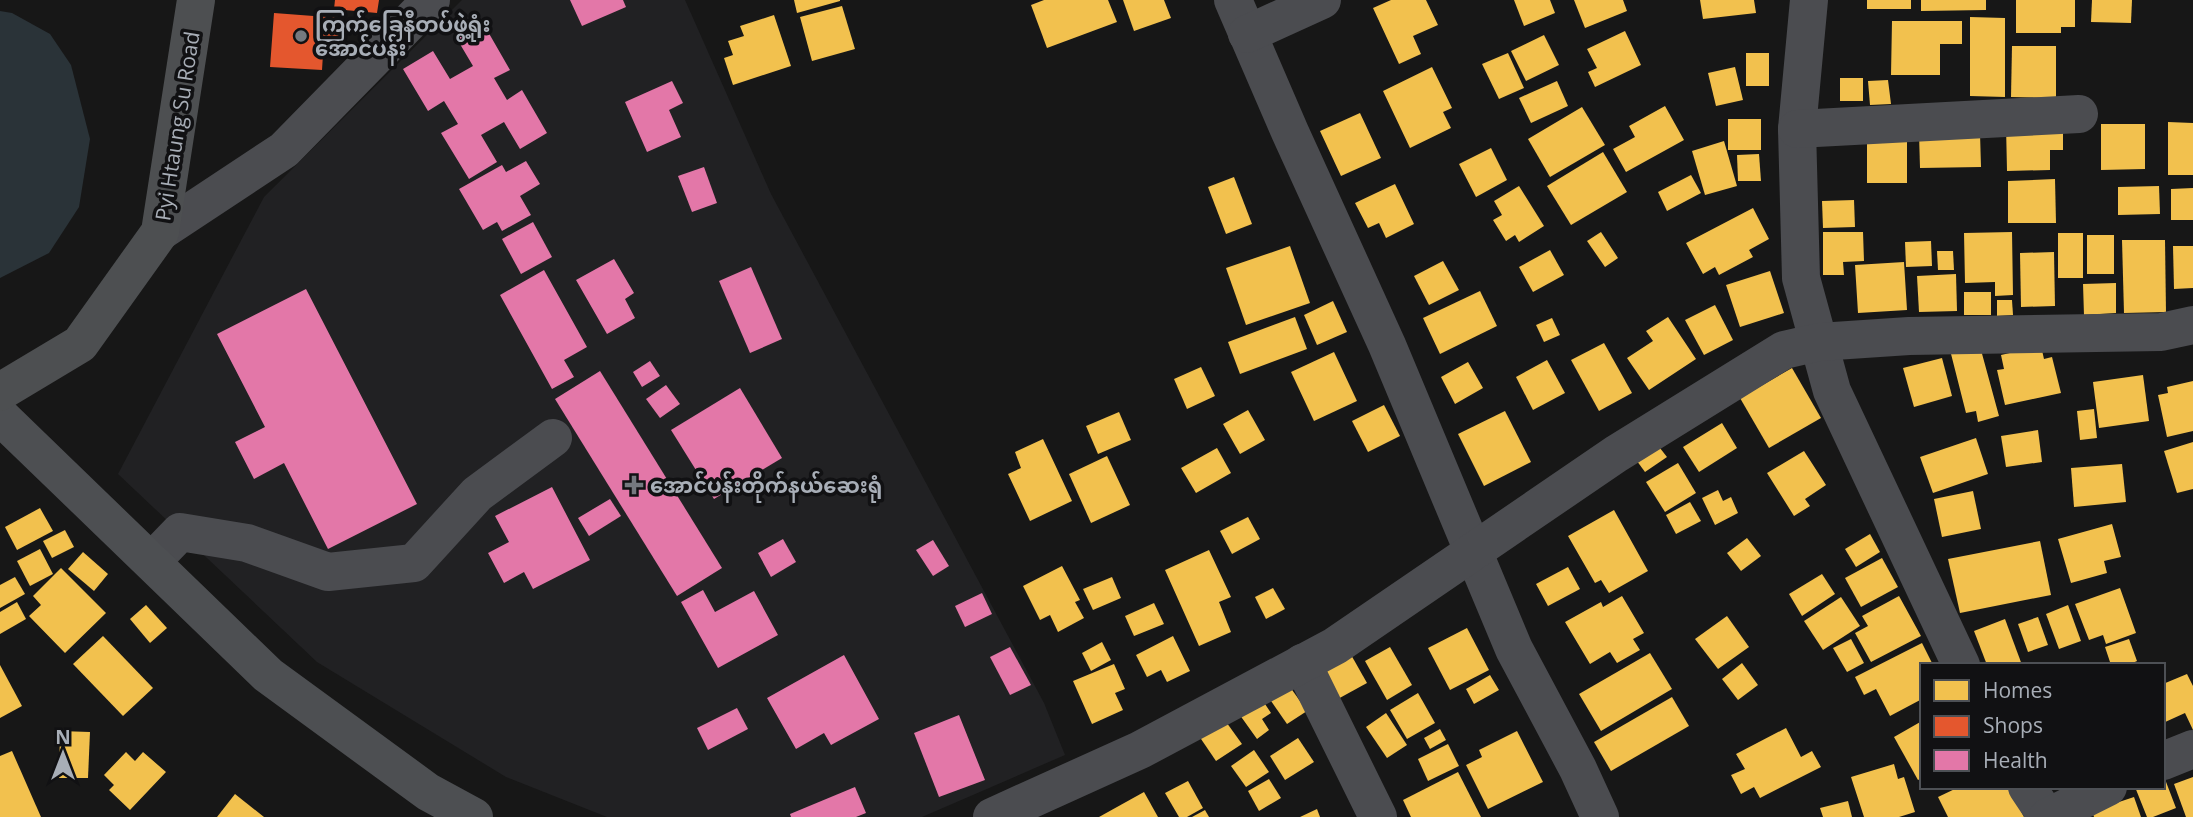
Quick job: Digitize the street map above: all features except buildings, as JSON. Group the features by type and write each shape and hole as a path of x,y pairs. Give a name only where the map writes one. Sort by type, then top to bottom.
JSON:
{"highway":[{"name":"Pyi Htaung Su Road","path":"0,392 80,344 160,232 196,0"}],"main road":[{"path":"0,416 268,675 428,792 474,817"}],"street":[{"path":"160,232 284,150 431,0"},
{"path":"1322,0 1240,17 1387,345 1514,649 1578,769 1600,817"},
{"path":"1809,0 1797,129 1801,278 1832,391 1960,663"},
{"path":"1797,129 2079,114"},
{"path":"992,817 1140,750 1335,646 1616,454 1784,350 1818,342 1909,336 2161,332 2193,325"},
{"path":"152,561 180,532 247,543 327,572 414,563 477,494 553,438"},
{"path":"1302,663 1378,817"},
{"path":"2165,760 2193,749"},
{"path":"2029,789 2048,817 2104,789"}],"shaded area":[{"path":"462,0 685,0 771,194 1044,703 1065,755 922,817 607,817 506,777 317,662 118,474 264,197"},
{"path":"0,11 12,13 50,34 71,65 90,139 79,207 49,253 0,278"}],"place":[{"name":"ကြက်ခြေနီတပ်ဖွဲ့ရုံး အောင်ပန်း","path":"301,36"},
{"name":"အောင်ပန်းတိုက်နယ်ဆေးရုံ","path":"634,485"}]}
